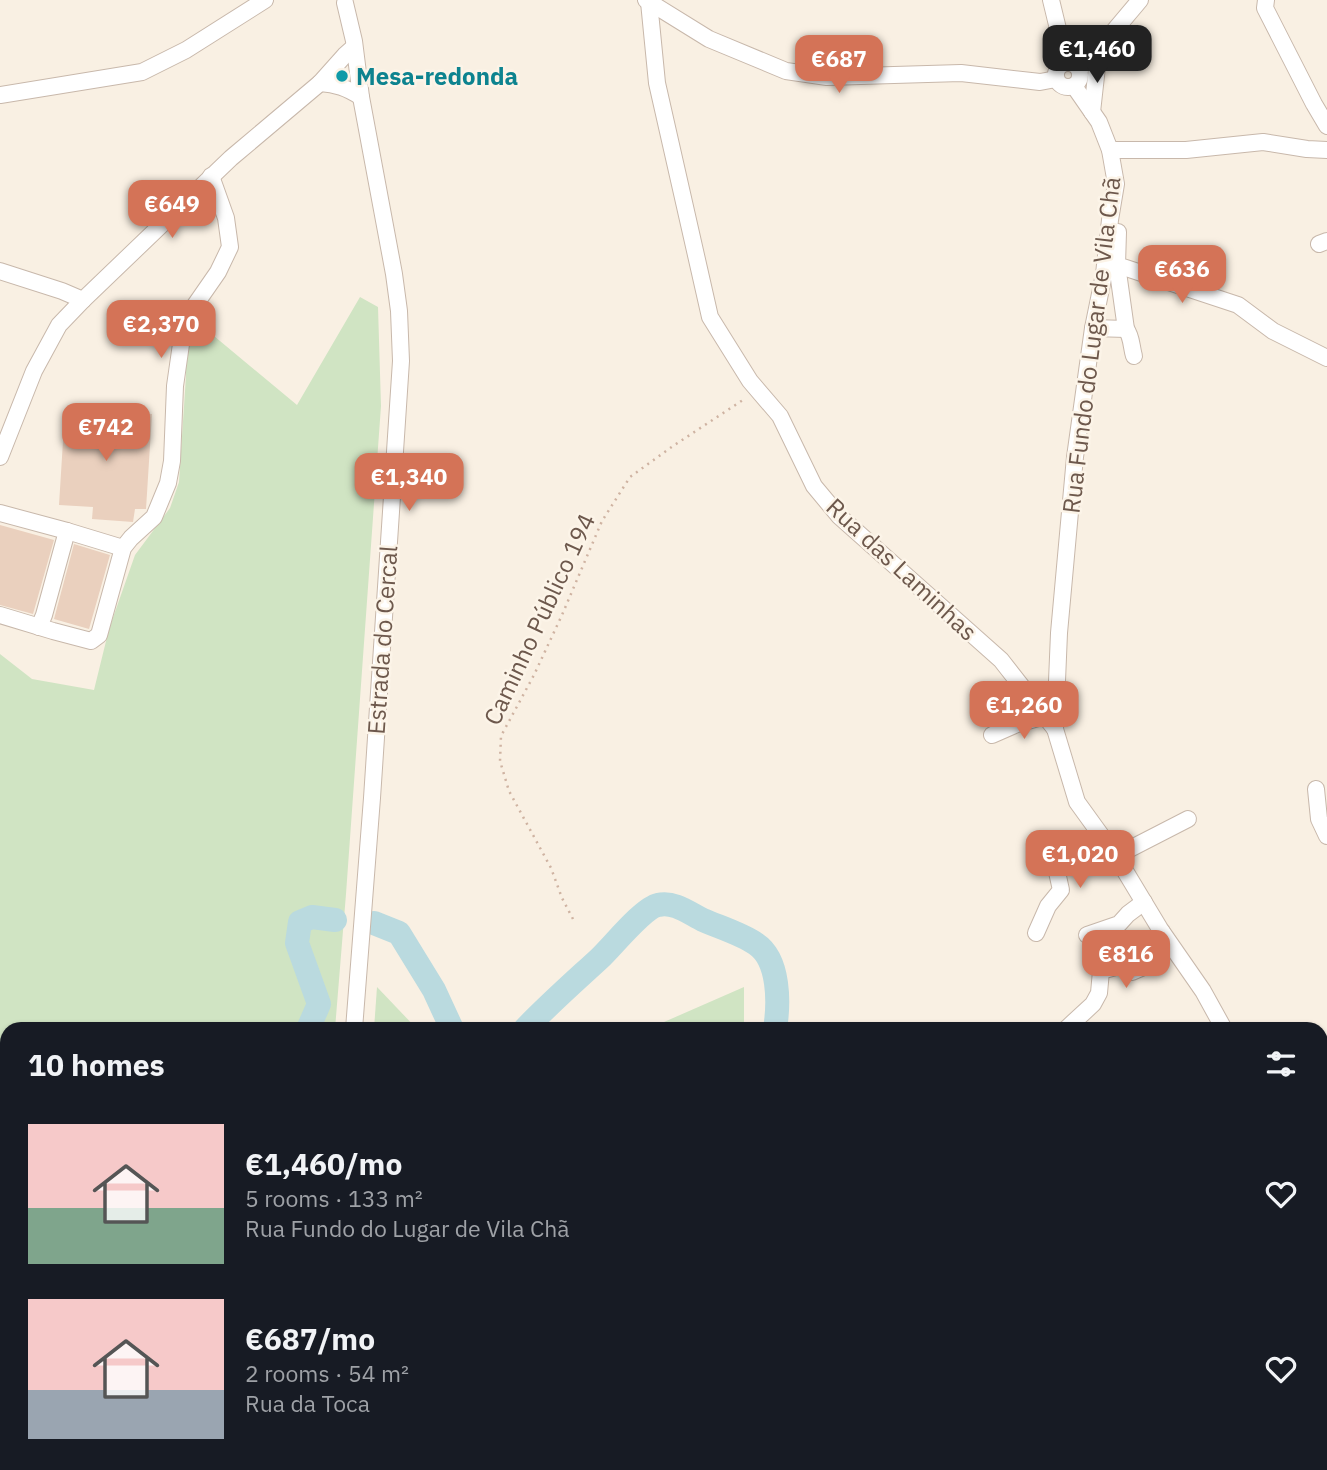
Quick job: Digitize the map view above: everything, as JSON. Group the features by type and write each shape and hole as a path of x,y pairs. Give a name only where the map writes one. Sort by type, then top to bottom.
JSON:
{"street":[{"path":"0,95 142,72 186,50 265,0"},
{"path":"1051,0 1072,66 1080,76 1074,86 1069,87 1061,85 1056,79 1058,66 1072,66 1103,44 1140,0"},
{"path":"1266,0 1265,8 1327,126"},
{"name":"Estrada do Cercal","path":"343,1 354,47 394,274 401,361 354,1022"},
{"path":"647,1 709,39 786,71 827,77 961,73 1040,82 1056,79"},
{"name":"Rua das Laminhas","path":"647,1 657,83 710,317 750,381 780,416 814,486 839,516 1001,660 1050,722"},
{"path":"1092,112 1097,67 1102,58 1103,44"},
{"path":"0,457 34,372 60,325 230,158 320,83 354,47"},
{"path":"320,83 334,84 361,97"},
{"name":"Rua Fundo do Lugar de Vila Chã","path":"1074,86 1099,122 1111,150 1116,184 1075,457 1050,722 1077,802 1116,856 1220,1022"},
{"path":"1111,150 1186,150 1263,142 1327,150"},
{"path":"0,615 91,641 99,635 124,548 153,517 168,483 183,330 193,308 218,272 230,247 226,218 212,176"},
{"path":"1113,203 1118,219 1117,265 1126,329 1131,336 1134,356"},
{"path":"1117,265 1238,304 1273,331 1327,358"},
{"path":"0,271 83,300"},
{"path":"1093,328 1126,329"},
{"path":"0,513 124,548"},
{"path":"39,627 67,531"},
{"path":"992,735 1017,724 1050,722"},
{"path":"1316,789 1319,819 1327,835"},
{"path":"1116,856 1188,819"},
{"path":"1036,933 1048,906 1061,890 1055,863 1072,860 1105,841"},
{"path":"1087,935 1119,924 1144,902"},
{"path":"1074,1022 1093,1004 1099,993 1101,971 1119,966 1132,972 1153,963 1152,948 1162,932"}],"path":[{"name":"Caminho Público 194","path":"573,919 551,868 509,791 500,761 501,736 534,675 602,521 630,477 757,390"}],"green space":[{"path":"360,297 378,307 381,406 336,1022 0,1022 0,654 32,679 94,690 109,629 135,555 170,508 179,482 186,338 196,321 297,405"},
{"path":"377,987 410,1022 374,1022"},
{"path":"744,987 744,1022 664,1022"}],"building":[{"path":"65,409 152,414 146,509 135,509 133,522 92,519 93,507 59,505"},
{"path":"0,525 54,540 33,614 0,605"},
{"path":"74,544 110,555 89,629 54,619"}],"waterway":[{"path":"532,1022 636,920 652,908 664,904 681,908 744,937 764,951 774,971 776,983 776,1022"},
{"path":"311,1022 319,1004 297,943 300,922 312,917 335,920"},
{"path":"374,923 399,933 434,990 449,1022"}],"place":[{"name":"Mesa-redonda","path":"342,76"}]}
